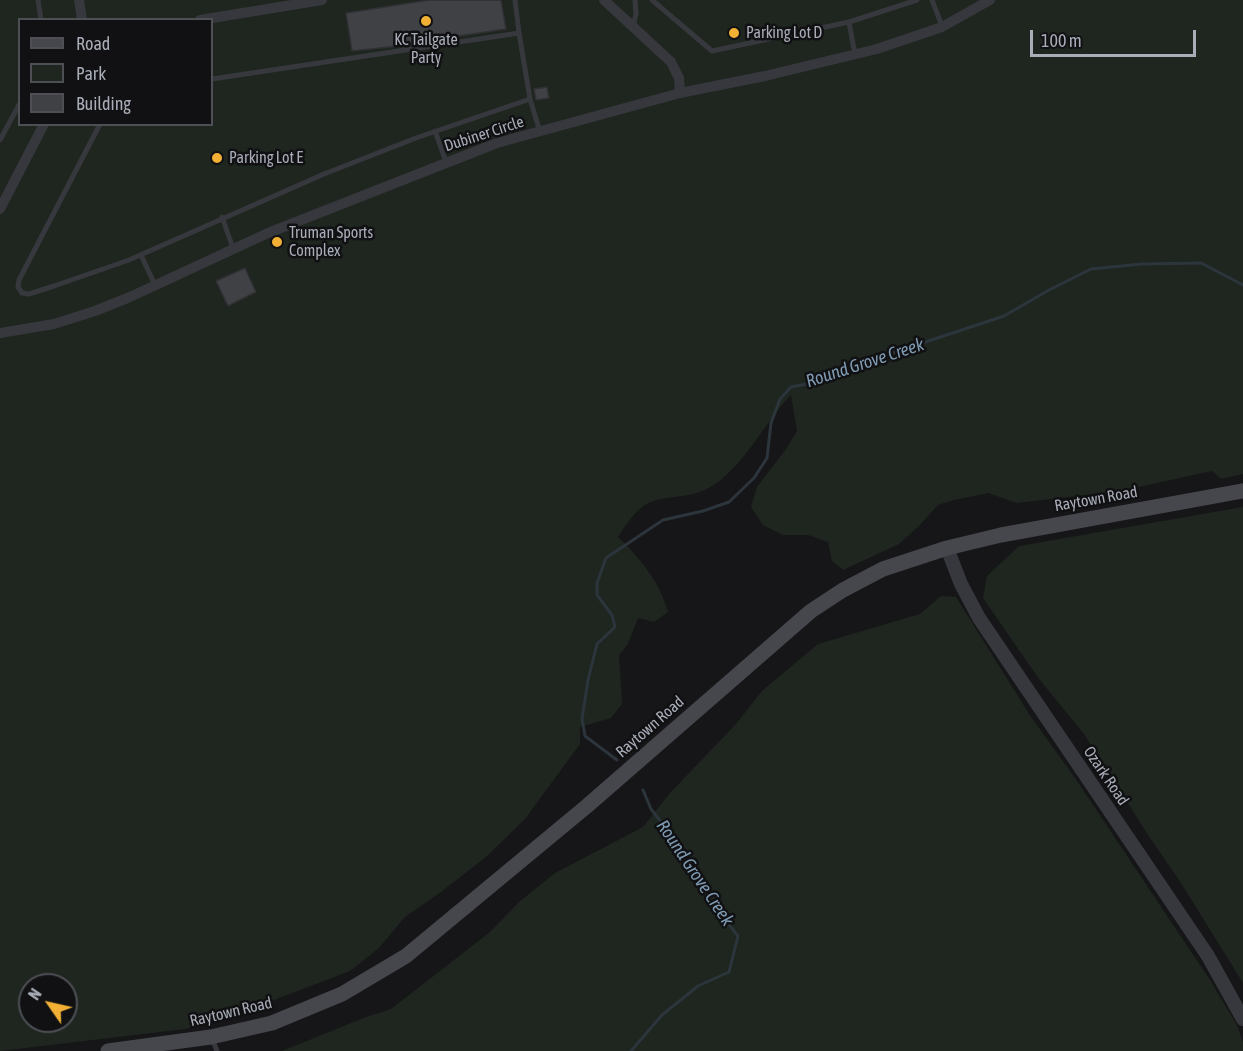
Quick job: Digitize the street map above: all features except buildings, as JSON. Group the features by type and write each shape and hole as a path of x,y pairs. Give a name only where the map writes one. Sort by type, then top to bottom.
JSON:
{"main road":[{"name":"Raytown Road","path":"108,1051 214,1044 342,994 406,956 587,806 811,611 843,590 883,569 947,548 1001,535 1243,491"}],"street":[{"path":"79,0 82,18"},
{"path":"212,18 322,0"},
{"path":"604,0 671,62 679,78 680,93"},
{"name":"Dubiner Circle","path":"0,333 54,324 95,311 233,248 497,143 680,93 855,55 942,27 990,0"},
{"path":"0,209 43,126"},
{"name":"Ozark Road","path":"947,548 961,584 979,618 1208,956 1243,1019"}],"lane":[{"path":"38,0 41,18"},
{"path":"516,0 530,99 540,132"},
{"path":"633,27 636,14 635,0"},
{"path":"651,0 712,51 849,22 917,0"},
{"path":"932,0 942,27"},
{"path":"849,22 855,55"},
{"path":"213,79 519,33"},
{"path":"99,126 19,280 18,287 22,293 29,294 95,273 326,173 435,131 530,99"},
{"path":"0,140 18,107"},
{"path":"435,131 446,162"},
{"path":"222,218 233,248"},
{"path":"141,255 155,285"}],"green space":[{"path":"0,0 1243,0 1243,474 1221,479 1212,471 1120,491 1017,503 988,493 954,500 938,505 899,544 843,570 832,561 828,542 808,535 783,535 763,525 751,507 757,487 797,431 791,395 742,459 719,482 698,493 649,503 637,511 618,537 648,571 660,591 668,612 654,622 638,618 628,644 619,655 622,704 611,718 580,727 580,744 525,819 486,857 405,917 379,948 350,971 258,1006 185,1029 0,1051"},
{"path":"1243,507 1243,983 1084,734 1039,679 983,598 987,576 1019,546"},
{"path":"941,596 956,597 1031,717 1075,778 1210,980 1237,1025 1243,1042 1243,1051 282,1051 391,1009 490,932 519,902 555,873 643,827 670,793 735,725 763,690 818,644 920,614"}],"waterway":[{"name":"Round Grove Creek","path":"617,760 585,736 582,719 597,644 615,627 612,615 597,595 597,583 606,558 663,520 703,511 729,502 754,478 767,458 771,423 780,399 791,387 812,383 844,369 1004,316 1091,269 1142,264 1201,263 1243,285"},
{"name":"Round Grove Creek","path":"631,1051 662,1015 698,986 729,972 738,936 709,900 684,851 651,809 643,790"}],"place":[{"name":"KC Tailgate Party","path":"426,21"},
{"name":"Parking Lot D","path":"734,33"},
{"name":"Parking Lot E","path":"217,158"},
{"name":"Truman Sports Complex","path":"277,242"}]}
